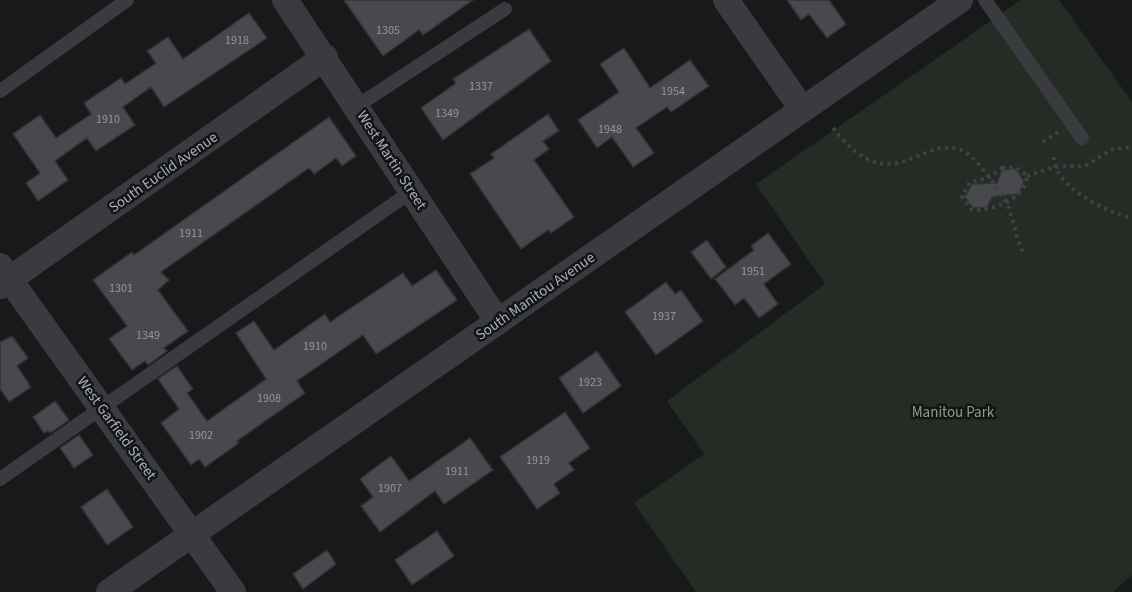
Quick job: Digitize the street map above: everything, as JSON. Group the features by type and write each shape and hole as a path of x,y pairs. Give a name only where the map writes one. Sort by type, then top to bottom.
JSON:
{"street":[{"name":"West Martin Street","path":"285,0 325,57 498,322"},
{"path":"726,0 802,109"},
{"name":"South Manitou Avenue","path":"109,592 960,0"},
{"name":"South Euclid Avenue","path":"3,278 325,57"},
{"name":"West Garfield Street","path":"3,278 103,408 233,592"}],"lane":[{"path":"0,91 127,0"},
{"path":"985,0 1082,138"},
{"path":"357,106 505,9"},
{"path":"0,479 412,191"}],"path":[{"path":"833,128 854,151 873,163 898,163 936,150 957,149 974,160 1004,201 1024,253"},
{"path":"1027,176 1054,167 1085,166 1113,149 1132,147"},
{"path":"1054,157 1054,167 1062,181 1110,211 1132,218"},
{"path":"1007,168 1017,168 1027,176 1026,184 1019,195 988,211 972,210 962,196 970,182 988,178 1007,168"}],"green space":[{"name":"Manitou Park","path":"1021,0 1059,0 1132,102 1132,575 1113,592 696,592 634,503 704,454 667,401 825,284 756,184"}],"building":[{"path":"344,0 473,0 423,35 419,30 383,56"},
{"path":"787,0 829,0 846,24 827,38 809,14 801,20"},
{"path":"249,13 267,38 164,107 151,87 123,107 135,125 96,151 87,138 55,161 68,180 38,201 26,183 40,173 13,134 40,115 56,138 91,114 84,103 121,78 125,84 156,63 147,51 168,37 183,59"},
{"path":"529,29 551,61 443,140 421,108 456,83 453,79"},
{"path":"624,48 650,88 690,60 709,86 671,112 667,107 636,128 654,153 633,167 612,137 597,148 578,120 619,92 600,64"},
{"path":"548,114 559,131 543,141 549,149 534,160 574,217 551,233 548,230 521,249 470,174 494,158 491,154"},
{"path":"329,117 356,156 342,166 336,158 314,174 309,168 161,272 169,280 158,290 188,331 164,348 167,351 148,365 145,361 132,370 109,339 127,326 93,280 132,252 134,255"},
{"path":"1016,169 1024,181 1019,194 992,197 987,207 973,208 965,197 972,184 997,183 1002,170"},
{"path":"768,233 791,264 764,284 778,304 759,318 744,298 735,305 715,279 754,250 751,246"},
{"path":"707,240 726,267 711,279 691,252"},
{"path":"436,270 457,300 376,354 363,335 297,381 305,393 237,441 239,443 205,467 199,459 191,465 161,423 179,409 158,379 177,366 193,389 187,393 207,421 266,379 236,333 254,321 274,350 325,314 330,322 403,273 412,286"},
{"path":"666,282 675,294 681,290 703,321 656,355 625,312"},
{"path":"12,336 28,358 17,366 31,387 9,402 0,389 0,342"},
{"path":"597,351 621,386 583,413 559,378"},
{"path":"55,401 69,420 50,433 48,431 44,433 33,417"},
{"path":"565,412 590,448 569,463 574,470 554,484 560,493 537,509 500,457"},
{"path":"79,435 93,455 74,468 60,448"},
{"path":"470,438 493,470 444,504 435,491 380,532 361,506 373,497 360,479 391,456 409,481"},
{"path":"107,489 133,527 107,545 81,507"},
{"path":"437,531 454,556 412,585 395,560"},
{"path":"327,550 336,564 303,589 293,574"}]}
